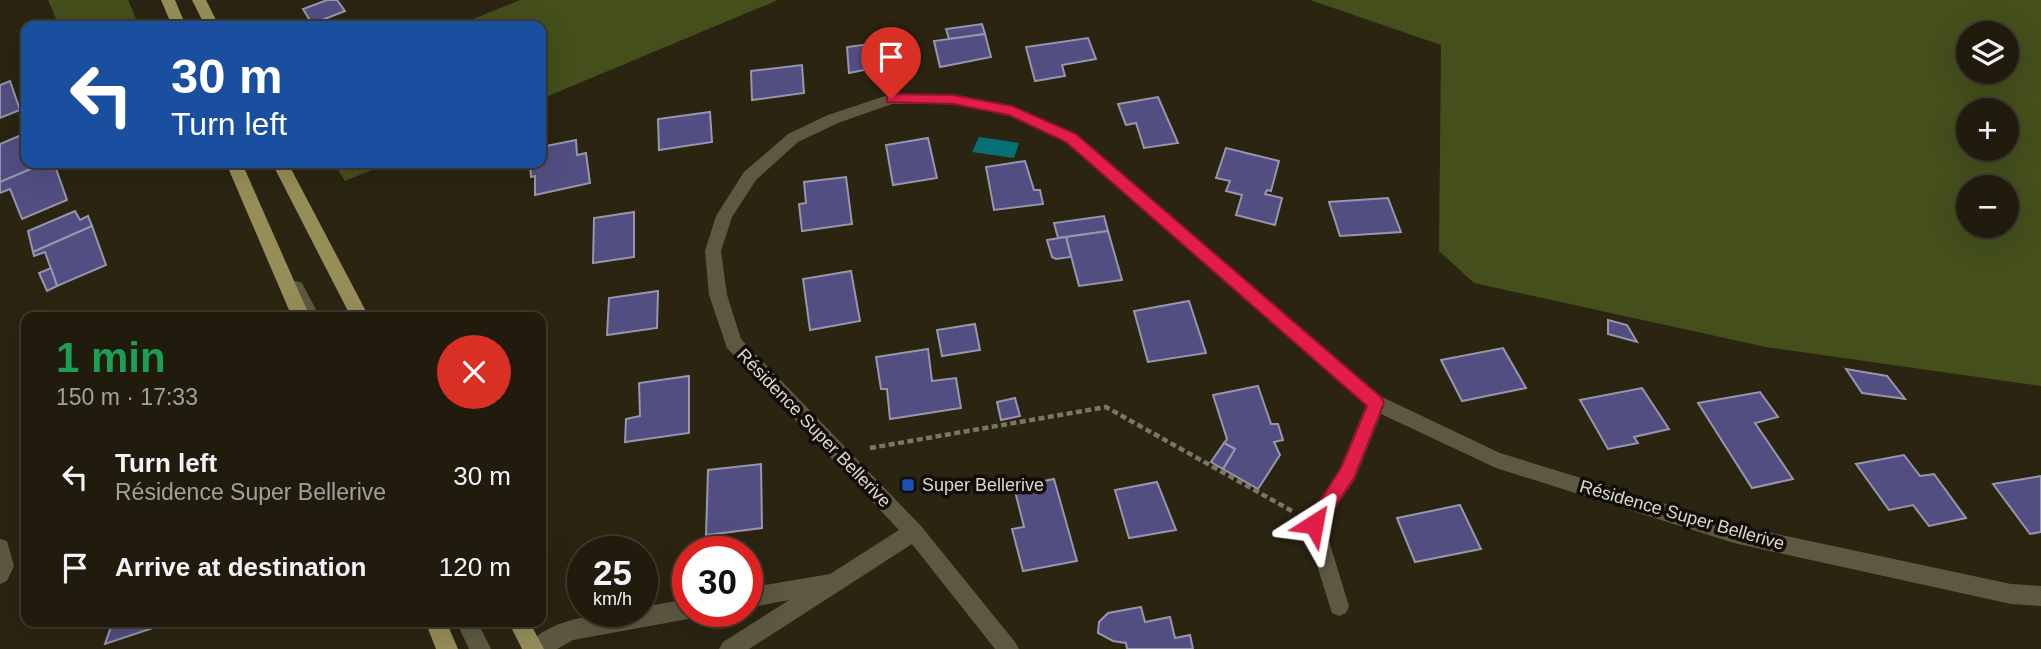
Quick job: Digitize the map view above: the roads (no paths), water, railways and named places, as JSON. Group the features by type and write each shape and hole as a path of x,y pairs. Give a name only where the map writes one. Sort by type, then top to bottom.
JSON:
{"main road":[{"path":"168,0 177,21"},
{"path":"199,0 210,21"},
{"path":"283,168 357,312"},
{"path":"236,169 299,312"},
{"path":"438,627 447,649"},
{"path":"521,627 533,649"}],"street":[{"name":"Résidence Super Bellerive","path":"1008,649 914,533 733,343 718,295 713,251 724,216 750,176 793,138 833,119 891,99 953,99 1012,111 1071,138 1376,403 1496,460 1734,534 2011,594 2041,596"},
{"path":"236,169 308,312"},
{"path":"1339,606 1314,524 1348,472 1376,403"},
{"path":"730,649 914,533"},
{"path":"0,548 4,566 0,574"},
{"path":"763,595 837,582"},
{"path":"538,649 569,630 672,611"},
{"path":"469,627 480,649"}],"water":[{"path":"979,137 1019,143 1014,158 972,152"}],"place":[{"name":"Super Bellerive","path":"908,485"}]}
